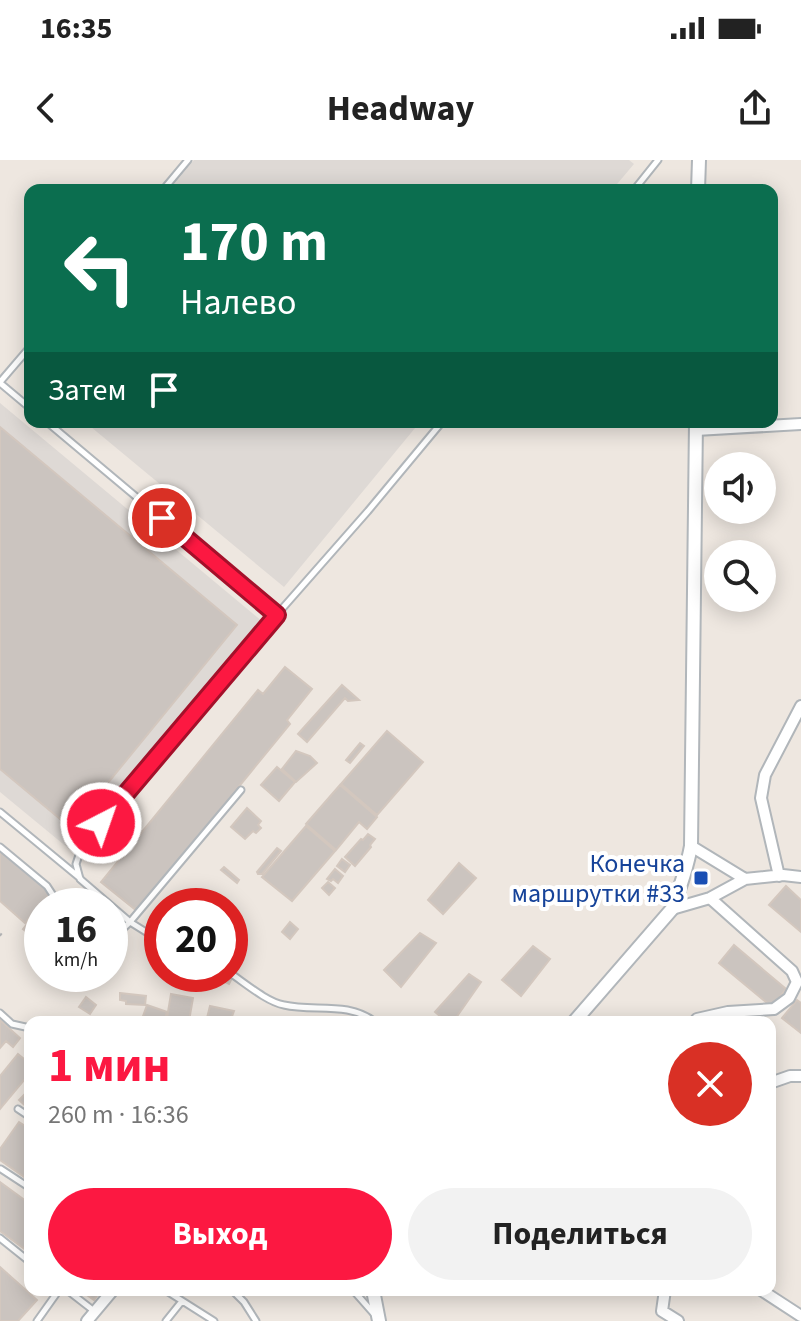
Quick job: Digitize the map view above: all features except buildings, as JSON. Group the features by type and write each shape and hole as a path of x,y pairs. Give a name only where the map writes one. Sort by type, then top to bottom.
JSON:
{"street":[{"path":"698,184 699,160"},
{"path":"778,424 801,424"},
{"path":"579,1016 672,909 691,846 696,428"},
{"path":"779,876 761,798 765,775 801,706"},
{"path":"691,846 745,879"},
{"path":"672,909 710,898 745,879 801,877"},
{"path":"710,898 796,975 797,982 789,998 774,1009 710,1016"},
{"path":"776,1081 801,1076"},
{"path":"91,1316 108,1296"},
{"path":"374,1296 379,1320"},
{"path":"664,1296 661,1316 678,1321"},
{"path":"770,1296 801,1316"}],"lane":[{"path":"168,184 188,160"},
{"path":"639,184 658,160"},
{"path":"24,354 0,383 24,403"},
{"path":"54,428 277,615"},
{"path":"80,879 76,864 82,846 437,428"},
{"path":"130,922 241,790"},
{"path":"0,812 144,931"},
{"path":"0,847 48,888"},
{"path":"248,985 286,1006 338,1007 364,1016"},
{"path":"0,1013 12,1024 24,1027"},
{"path":"18,1109 24,1113"},
{"path":"1,1169 24,1184"},
{"path":"0,1238 24,1257"},
{"path":"37,1321 55,1296"},
{"path":"73,1296 91,1316"},
{"path":"174,1296 214,1321"},
{"path":"238,1296 256,1321"},
{"path":"358,1296 379,1320"},
{"path":"166,1321 182,1301"}],"shaded area":[{"path":"194,160 629,160 634,164 617,184 174,184"},
{"path":"0,403 24,423 24,428 30,428 263,622 74,853 0,792"},
{"path":"92,428 415,428 284,587"}],"railway":[{"path":"0,934 8,940"}],"place":[{"name":"Конечка маршрутки #33","path":"701,878"}],"route":[{"path":"101,823 277,615 162,518"}]}
